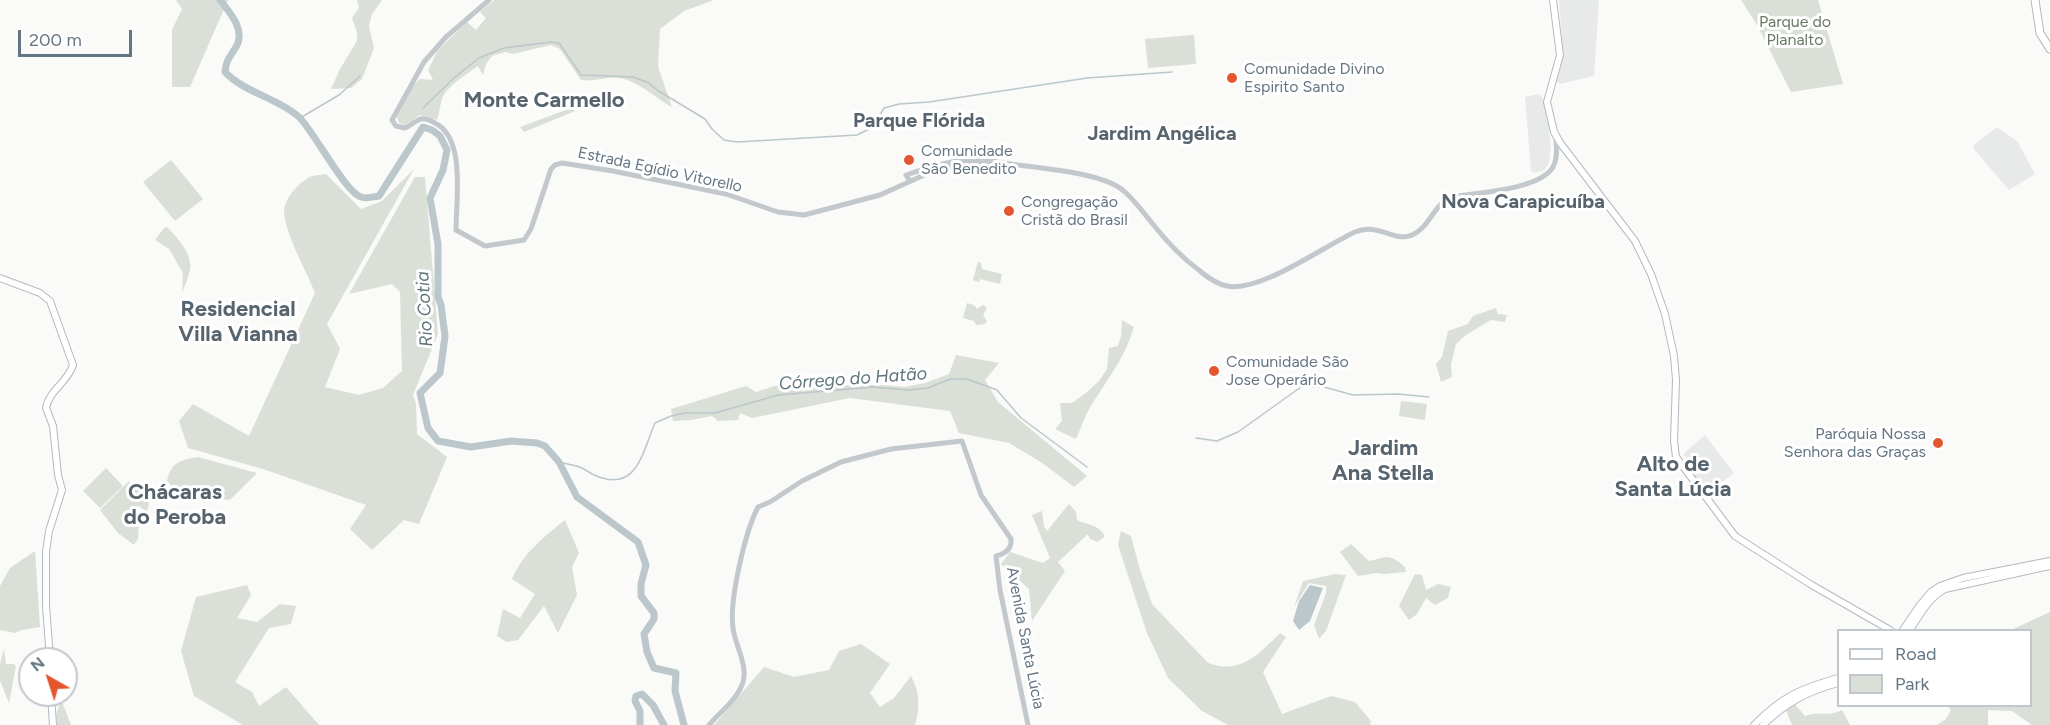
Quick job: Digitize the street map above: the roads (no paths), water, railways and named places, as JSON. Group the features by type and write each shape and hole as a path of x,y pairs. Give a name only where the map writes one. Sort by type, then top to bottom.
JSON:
{"main road":[{"path":"1553,0 1560,55 1547,102 1554,132 1635,241 1646,261 1665,314 1674,356 1676,457 1735,536 1888,629"},
{"path":"2035,0 2040,33 2050,49"},
{"path":"0,279 40,293 53,304 72,360 71,371 52,395 46,408 54,432 58,475 62,490 49,531 46,552 49,647"},
{"path":"1905,629 1920,605 1931,592 1940,586 1963,578 2050,561"},
{"path":"1911,629 1927,603 1945,589 2050,566"},
{"path":"1754,725 1774,706 1793,694 1837,679"},
{"path":"1763,725 1797,698 1837,684"},
{"path":"52,707 53,725"}],"street":[{"name":"Estrada Egídio Vitorello","path":"489,0 446,37 424,62 392,120 393,124 400,128 408,127 423,118 438,124 450,137 456,154 456,230 485,246 524,240 531,229 551,169 558,164 593,168 688,186 726,194 788,214 804,215 874,196 902,186 908,178 951,166 968,163 1000,163 1068,173 1116,185 1132,199 1177,252 1208,277 1224,286 1250,285 1303,262 1363,230 1378,229 1405,237 1416,233 1449,197 1501,191 1544,177 1552,168 1556,158 1554,132"},
{"name":"Avenida Santa Lúcia","path":"709,725 733,699 743,683 744,669 733,631 732,616 748,530 758,507 770,502 802,481 841,462 891,449 962,441 981,495 1011,539 1012,544 1007,551 996,556 1000,590 1028,725"}],"waterway":[{"name":"Rio Cotia","path":"220,0 235,22 239,34 239,41 227,61 225,72 242,85 291,110 299,117 354,193 368,198 379,196 423,127 440,136 447,150 443,170 430,198 438,244 438,297 445,336 440,373 420,393 428,428 438,441 471,447 511,441 537,443 545,446 559,462 577,497 638,542 646,565 641,584 641,596 654,613 654,619 644,634 647,652 654,668 676,673 675,691 684,725"},
{"path":"423,108 479,58 504,48 551,42 559,43 581,75 633,77 649,83 705,119 724,140 737,142 857,135 873,127 884,108 899,104 929,102 1087,78 1172,72"},
{"path":"300,118 339,95 360,76"},
{"name":"Córrego do Hatão","path":"559,462 579,467 608,479 620,479 629,475 636,467 655,423 671,416 685,413 715,413 778,395 873,387 908,390 928,388 950,379 967,379 997,390 1021,418 1087,467"},
{"name":"Córrego do Hatão","path":"1196,438 1217,441 1238,432 1301,387 1324,387 1353,395 1398,394 1429,397"},
{"name":"Rio Cotia","path":"640,725 640,711 635,701 636,696 642,694 653,705 664,725"}],"place":[{"name":"Comunidade Divino Espirito Santo","path":"1232,78"},
{"name":"Comunidade São Benedito","path":"909,160"},
{"name":"Congregação Cristã do Brasil","path":"1009,211"},
{"name":"Comunidade São Jose Operário","path":"1214,371"},
{"name":"Paróquia Nossa Senhora das Graças","path":"1938,443"}],"district":[{"name":"Monte Carmello","path":"544,101"},
{"name":"Parque Flórida","path":"919,121"},
{"name":"Jardim Angélica","path":"1162,134"},
{"name":"Nova Carapicuíba","path":"1523,202"},
{"name":"Residencial Villa Vianna","path":"238,322"},
{"name":"Jardim Ana Stella","path":"1383,462"},
{"name":"Alto de Santa Lúcia","path":"1673,478"},
{"name":"Chácaras do Peroba","path":"175,506"}],"park label":[{"name":"Parque do Planalto","path":"1795,31"}]}
